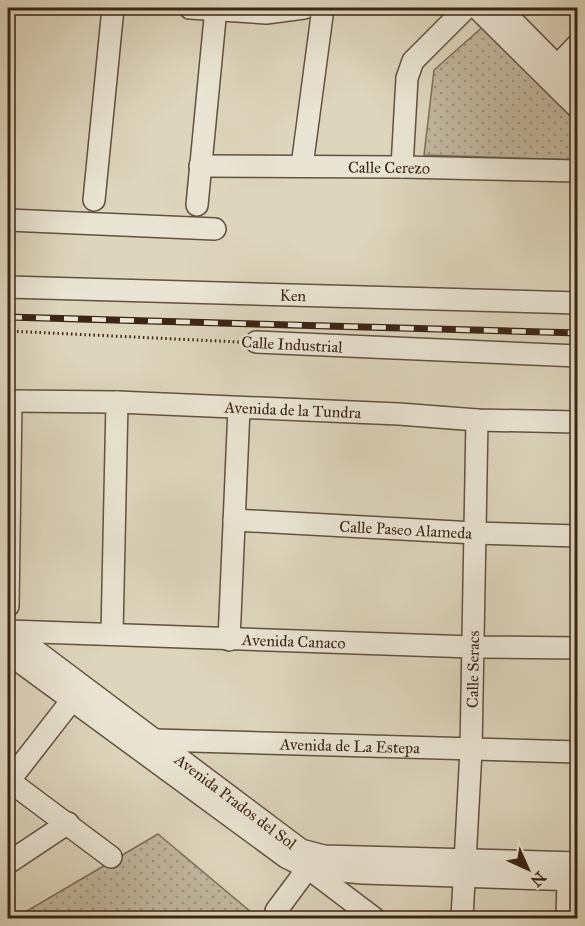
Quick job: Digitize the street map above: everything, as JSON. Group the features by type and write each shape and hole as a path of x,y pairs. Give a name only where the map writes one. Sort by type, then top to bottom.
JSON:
{"street":[{"path":"94,200 113,8"},
{"path":"190,8 266,13 304,8"},
{"path":"302,166 323,8"},
{"path":"402,167 409,69 413,61 466,8"},
{"path":"477,8 552,71 578,87"},
{"path":"500,8 552,71 578,108"},
{"path":"197,205 215,9"},
{"path":"552,71 578,44"},
{"name":"Calle Cerezo","path":"200,166 578,171"},
{"path":"8,220 215,229"},
{"name":"Ken","path":"8,287 578,303"},
{"name":"Calle Industrial","path":"256,342 578,356"},
{"path":"8,606 9,401"},
{"name":"Avenida de la Tundra","path":"9,401 117,402 399,414 477,420 578,422"},
{"path":"112,634 117,402"},
{"path":"229,640 239,408"},
{"name":"Calle Seracs","path":"462,918 471,750 477,420"},
{"name":"Calle Paseo Alameda","path":"234,520 578,536"},
{"name":"Avenida Canaco","path":"8,628 229,640 578,648"},
{"name":"Avenida Prados del Sol","path":"8,628 158,741 305,859"},
{"name":"Avenida Prados del Sol","path":"8,653 286,857 305,859 363,873 465,868 574,874"},
{"path":"72,700 8,781 68,823 111,857"},
{"name":"Avenida de La Estepa","path":"122,737 158,741 578,752"},
{"path":"8,863 68,823"},
{"path":"276,911 305,859 374,918"},
{"path":"567,918 574,874"}],"path":[{"name":"Calle Industrial","path":"8,331 256,342"}],"shaded area":[{"path":"487,23 577,113 577,160 424,155 434,70"},
{"path":"158,834 258,918 15,918"}],"railway":[{"path":"8,317 578,333"}]}
